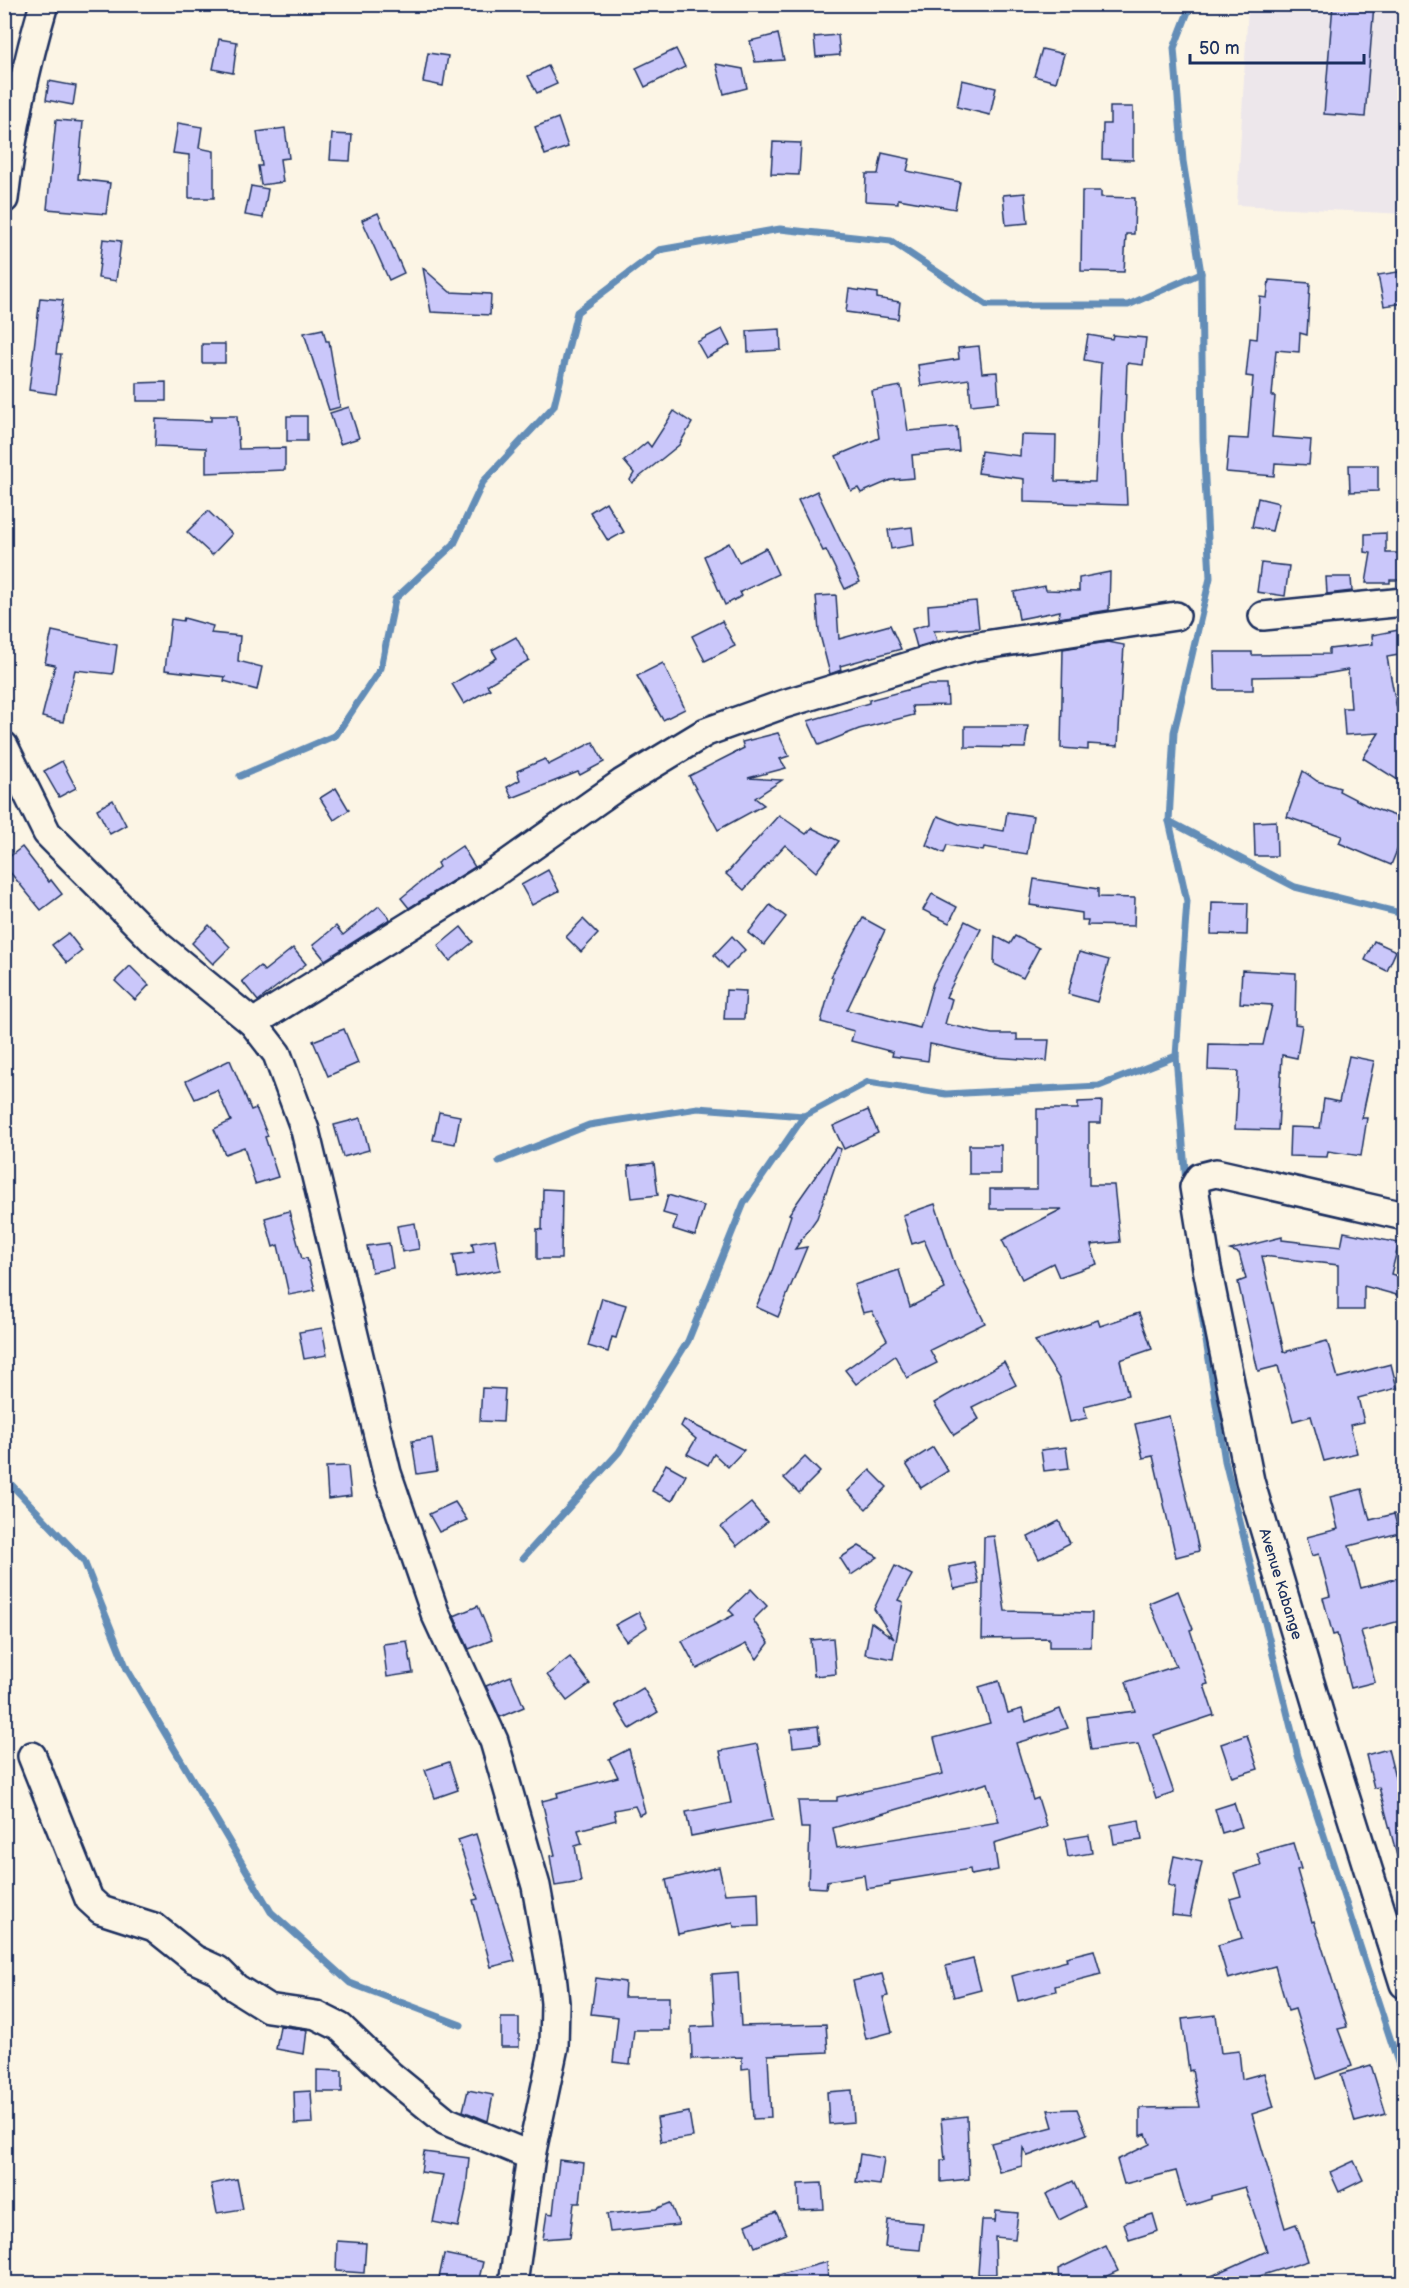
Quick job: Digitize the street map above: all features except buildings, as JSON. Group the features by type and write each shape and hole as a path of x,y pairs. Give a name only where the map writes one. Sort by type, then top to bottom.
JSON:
{"street":[{"path":"4,198 10,145 28,57 44,4"},
{"path":"1263,616 1404,602"},
{"path":"253,1023 493,874 622,783 706,732 784,704 972,647 1176,616"},
{"path":"4,746 47,833 158,945 253,1023 277,1054 306,1130 387,1473 435,1613 494,1741 536,1886 555,2003 554,2047 531,2156 513,2283"},
{"name":"Avenue Kabange","path":"1404,1216 1216,1173 1200,1177 1194,1187 1207,1268 1250,1481 1324,1729 1404,1984"},
{"path":"32,1756 89,1899 101,1910 154,1927 194,1959 218,1970 236,1988 268,2008 316,2015 340,2027 391,2076 446,2121 531,2156"}],"shaded area":[{"path":"1248,5 1404,5 1404,214 1237,205"}],"waterway":[{"path":"1186,1183 1176,1056 1187,901 1169,821 1174,732 1210,578 1203,440 1201,273 1183,161 1174,48 1191,4"},
{"path":"240,776 336,735 381,668 395,599 454,544 483,482 554,406 577,312 659,250 780,229 891,241 987,305 1128,305 1201,273"},
{"path":"1169,821 1295,887 1404,914"},
{"path":"523,1558 619,1452 688,1341 744,1203 804,1116 868,1082 946,1094 1099,1086 1176,1056"},
{"path":"499,1161 589,1125 698,1108 804,1116"},
{"path":"1198,1290 1225,1461 1298,1756 1404,2081"},
{"path":"4,1477 84,1561 127,1669 271,1912 350,1983 461,2025"}]}
